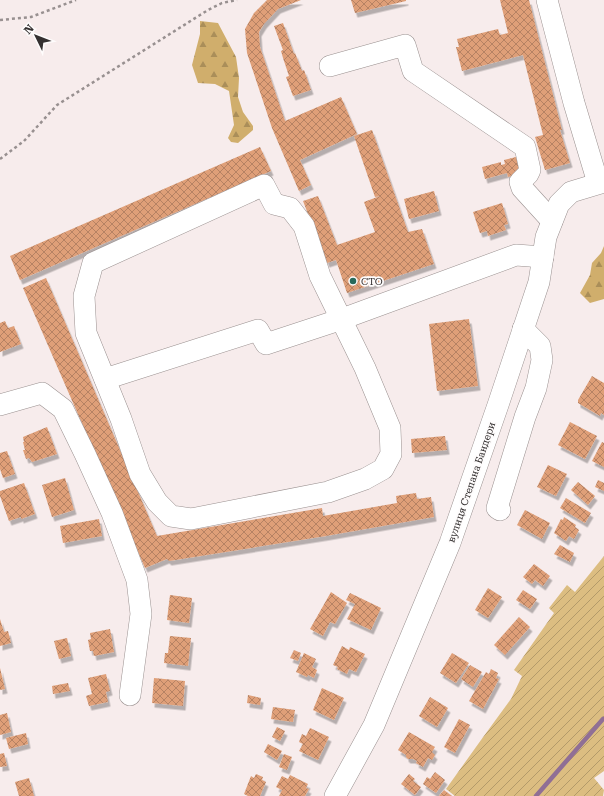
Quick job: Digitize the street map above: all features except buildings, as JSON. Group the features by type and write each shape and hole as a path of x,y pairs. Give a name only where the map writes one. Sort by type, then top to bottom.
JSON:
{"street":[{"path":"547,0 598,156 601,183"},
{"path":"330,66 405,45 413,71 525,147 530,170 520,182 522,188 552,221"},
{"name":"вулиця Степана Бандери","path":"334,796 374,725 450,543 539,282 546,237 559,204 571,192 601,183"},
{"path":"264,185 274,204 290,208 304,226 320,276 365,368 390,428 391,454 383,469 365,479 328,492 191,519 171,516 157,502 140,474 105,379 86,333 84,296 93,263 264,185"},
{"path":"105,379 258,330 266,344 342,319 516,255 543,257"},
{"path":"500,510 496,508 525,417 536,388 542,360 540,346 523,329"},
{"path":"0,405 42,393 63,409 112,513 137,580 141,614 130,695"}],"path":[{"path":"0,20 31,17 76,0"},
{"path":"0,159 24,141 57,105 221,2 237,0"}],"green space":[{"path":"200,21 218,23 236,57 239,78 238,97 243,112 253,126 253,130 238,143 231,142 228,138 234,125 229,91 215,84 198,83 192,65 200,34"},
{"path":"604,246 604,299 590,303 580,293 590,275 592,263 601,253"}],"shaded area":[{"path":"604,556 604,771 594,778 604,790 603,796 455,796 446,789 511,699 522,676 514,670 554,613 549,608 567,585 575,592"}],"waterway":[{"path":"536,796 603,719"}],"place":[{"name":"СТО","path":"353,281"}]}
